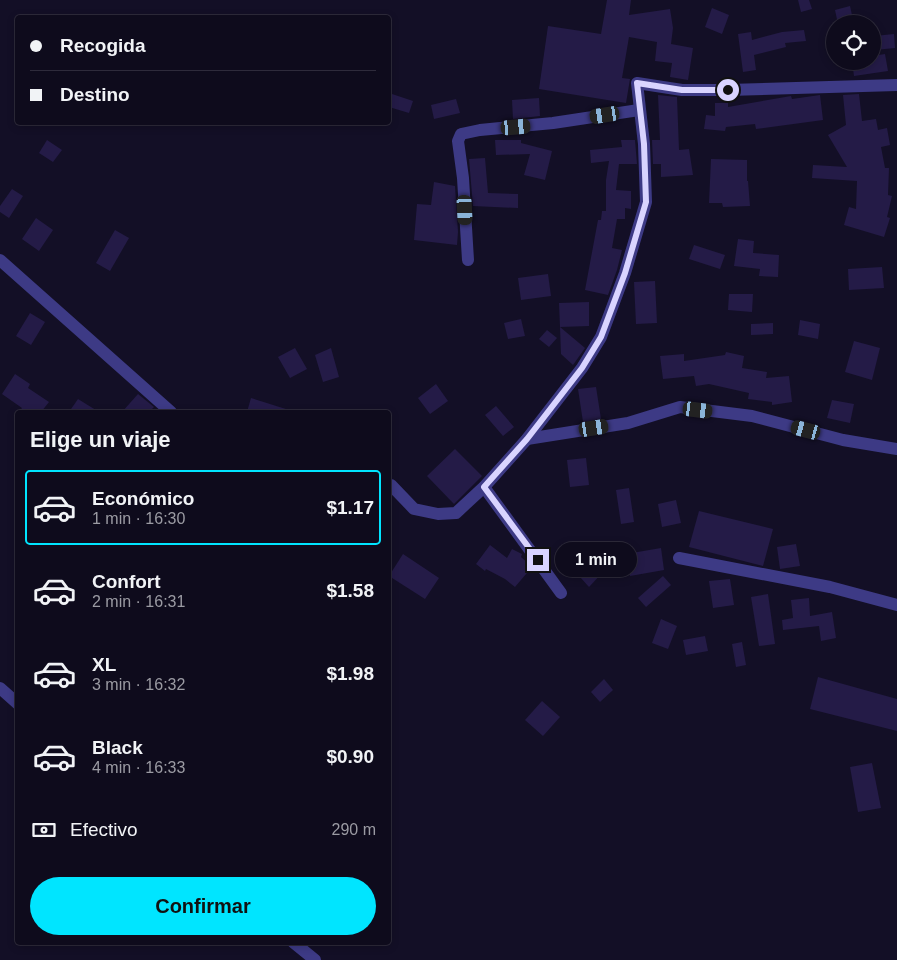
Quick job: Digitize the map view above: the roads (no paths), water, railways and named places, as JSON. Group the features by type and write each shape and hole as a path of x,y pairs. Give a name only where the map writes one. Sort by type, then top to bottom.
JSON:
{"street":[{"path":"391,490 414,509 438,514 456,512 484,487 527,439 582,368 601,337 625,273 646,202 644,144 637,83 682,90 897,85"},
{"path":"468,260 464,178 458,142 461,134 639,110"},
{"path":"0,260 169,410"},
{"path":"527,439 628,423 680,407 752,416 843,440 897,449"},
{"path":"484,487 561,593"},
{"path":"679,558 830,587 888,601 897,605"},
{"path":"0,688 15,701"},
{"path":"297,945 315,960"}]}
